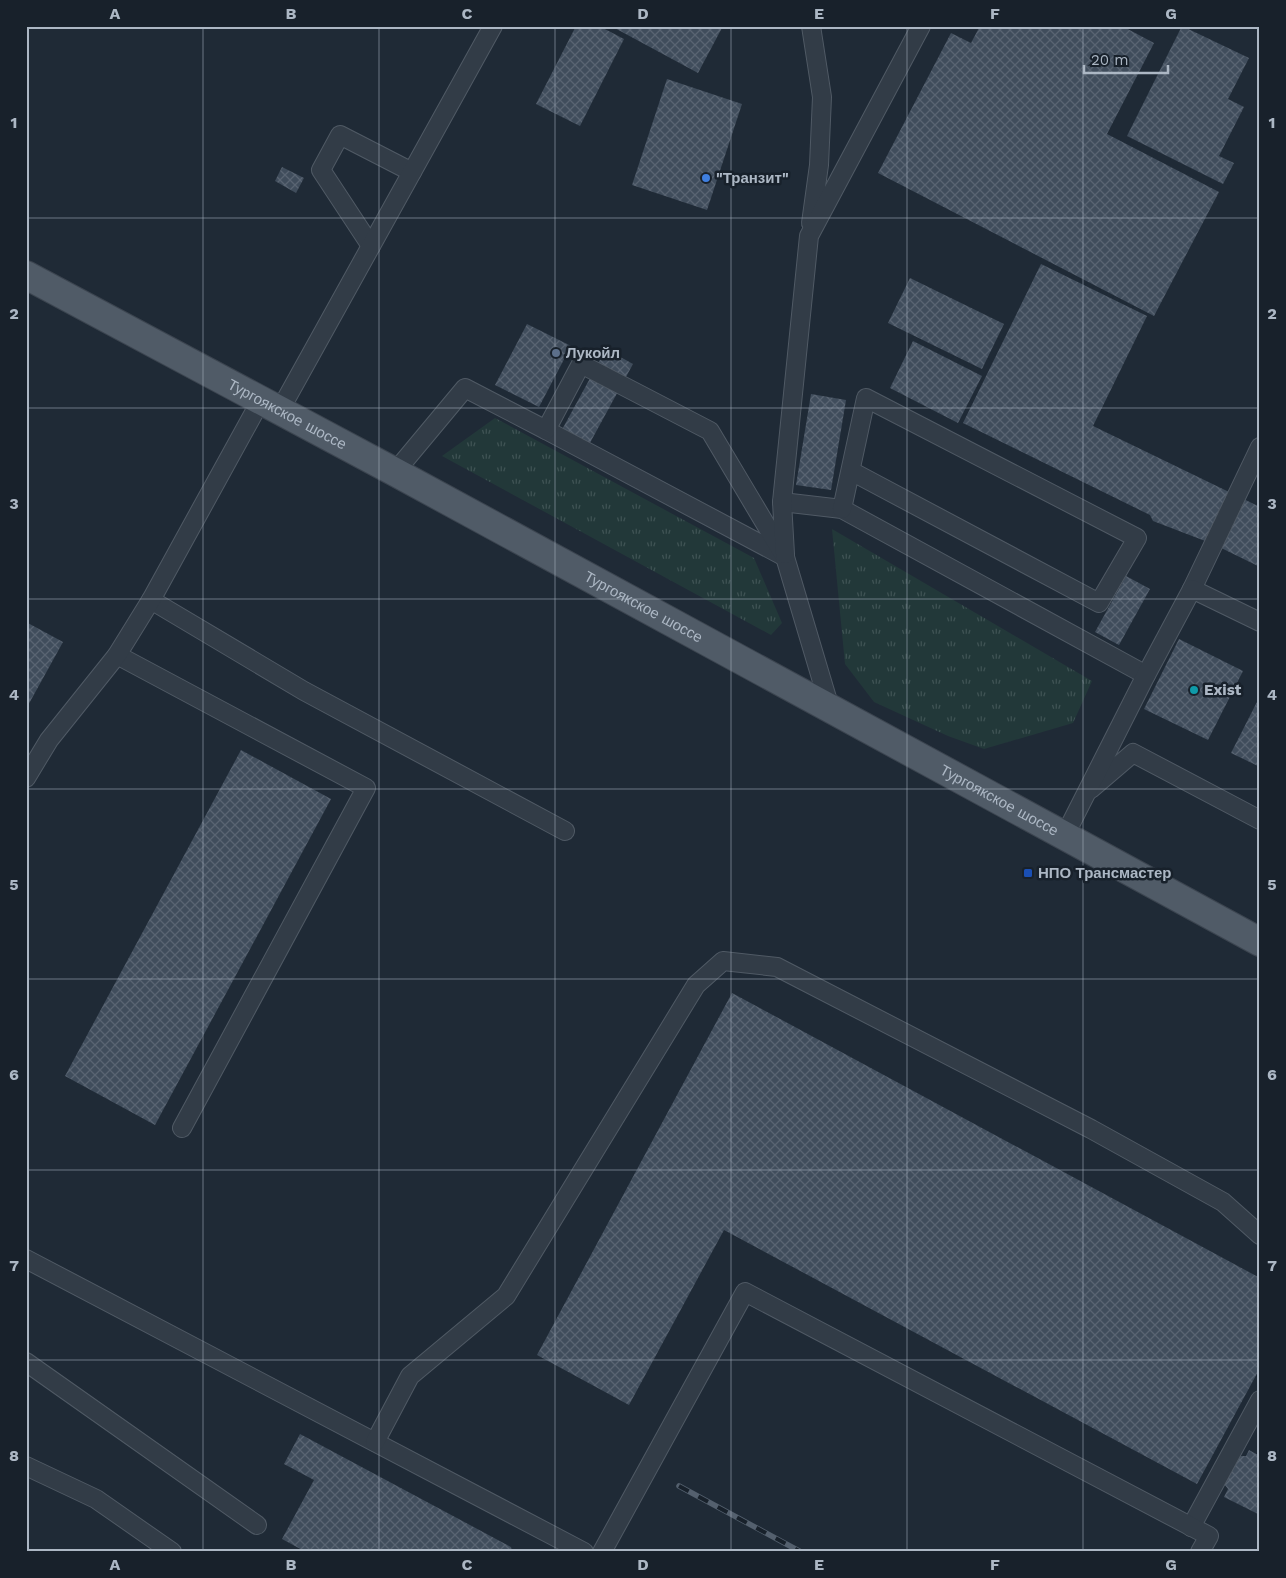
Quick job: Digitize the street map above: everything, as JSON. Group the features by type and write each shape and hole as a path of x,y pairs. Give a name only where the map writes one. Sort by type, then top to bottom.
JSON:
{"main road":[{"name":"Тургоякское шоссе","path":"26,275 395,472 1260,942"}],"lane":[{"path":"26,778 48,740 117,655 371,246 493,26"},
{"path":"811,26 822,97 819,165 809,236 782,502 785,557 830,708"},
{"path":"809,236 921,26"},
{"path":"371,246 321,170 340,135 412,172"},
{"path":"546,430 581,364 710,431 785,557"},
{"path":"395,472 465,388 785,557"},
{"path":"842,510 866,398 1137,538 1100,603 851,471"},
{"path":"1065,835 1192,589 1260,447"},
{"path":"782,502 842,510 1146,675"},
{"path":"1192,589 1260,622"},
{"path":"151,600 304,691 564,831"},
{"path":"117,655 366,788 182,1128"},
{"path":"1085,795 1133,753 1260,820"},
{"path":"375,1442 410,1376 506,1296 696,985 723,961 777,967 1091,1129 1215,1198 1260,1235"},
{"path":"26,1258 584,1552"},
{"path":"602,1552 745,1292 1209,1536 1200,1552"},
{"path":"26,1362 256,1525"},
{"path":"1191,1527 1260,1400"},
{"path":"26,1466 96,1499 172,1552"}],"green space":[{"path":"495,418 754,558 782,623 771,635 442,456"},
{"path":"832,529 1092,681 1073,723 984,749 948,736 874,702 845,664"}],"building":[{"path":"576,26 599,26 624,39 580,126 536,104"},
{"path":"611,26 723,26 698,73"},
{"path":"980,26 1122,26 1154,43 1107,134 1219,192 1154,316 878,173 951,33 971,43"},
{"path":"1182,26 1249,58 1228,99 1244,107 1219,156 1234,163 1223,184 1127,136"},
{"path":"667,79 742,104 707,210 632,185"},
{"path":"282,167 304,178 296,193 275,181"},
{"path":"1041,264 1147,316 1093,426 1260,507 1260,567 1213,544 1153,521 1150,515 963,423"},
{"path":"910,278 1004,324 982,369 888,323"},
{"path":"527,324 571,346 539,407 495,385"},
{"path":"913,341 982,376 958,423 890,388"},
{"path":"606,349 633,364 585,452 558,437"},
{"path":"811,394 846,400 831,490 796,485"},
{"path":"1126,576 1150,589 1119,645 1095,632"},
{"path":"26,622 63,642 26,709"},
{"name":"Exist","path":"1179,639 1243,671 1208,740 1144,709"},
{"path":"1260,696 1260,767 1231,753"},
{"path":"241,750 331,799 155,1125 65,1076"},
{"path":"732,993 1260,1278 1260,1368 1197,1484 724,1230 629,1405 537,1355"},
{"path":"300,1434 511,1547 512,1552 306,1552 282,1539 314,1480 284,1464"},
{"path":"1249,1450 1260,1456 1260,1515 1224,1497 1228,1489 1221,1480 1234,1456 1246,1456"}],"railway":[{"path":"679,1486 801,1552"}],"place":[{"name":"\"Транзит\"","path":"706,178"},
{"name":"Лукойл","path":"556,353"},
{"name":"Exist","path":"1194,690"},
{"name":"НПО Трансмастер","path":"1028,873"}]}
